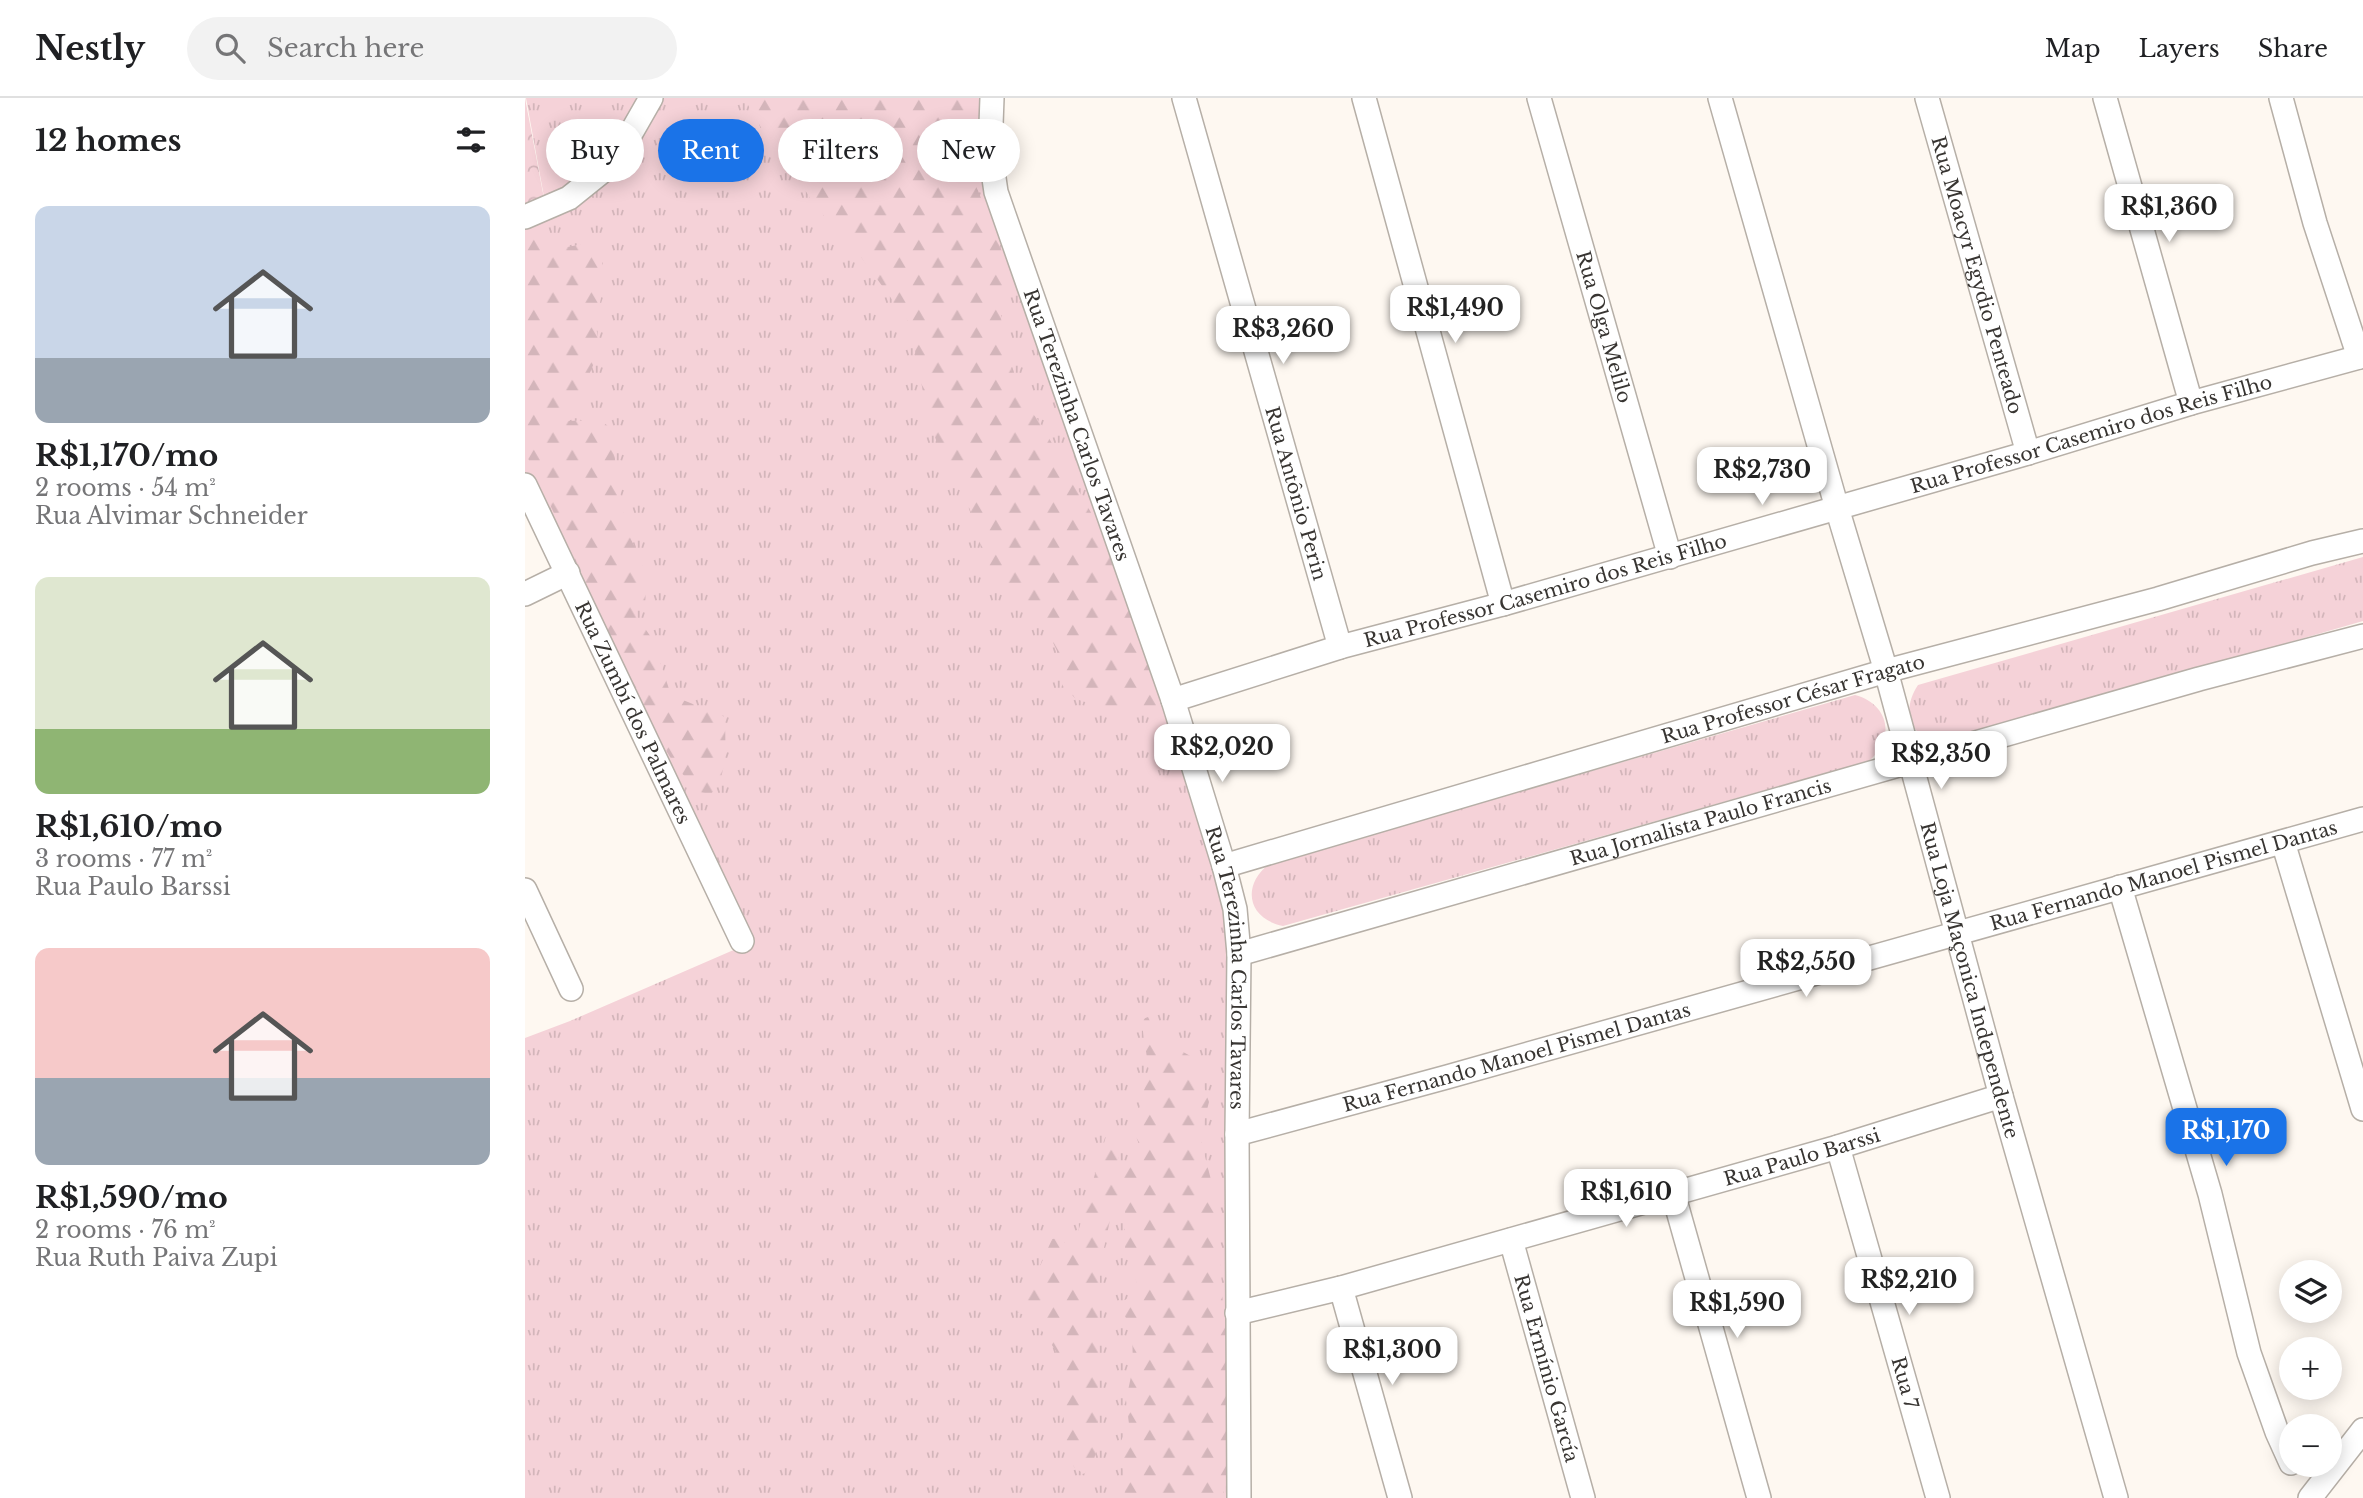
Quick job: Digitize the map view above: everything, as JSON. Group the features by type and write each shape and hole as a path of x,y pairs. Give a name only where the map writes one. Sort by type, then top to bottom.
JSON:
{"street":[{"path":"525,217 569,198 615,161 651,98"},
{"name":"Rua Terezinha Carlos Tavares","path":"992,98 991,151 996,192 1173,700 1235,909 1239,954 1238,1498"},
{"name":"Rua Antônio Perin","path":"1184,98 1340,647"},
{"path":"1364,98 1503,604"},
{"name":"Rua Olga Melilo","path":"1539,98 1670,557"},
{"name":"Rua Loja Maçonica Independente","path":"1720,98 1886,671 2001,1096 2116,1498"},
{"name":"Rua Moacyr Egydio Penteado","path":"1927,98 2028,453"},
{"path":"2105,98 2191,403"},
{"path":"2281,98 2315,223 2361,356"},
{"name":"Rua Professor Casemiro dos Reis Filho","path":"1173,700 1340,647 1670,557 2191,403 2361,356"},
{"name":"Rua Zumbí dos Palmares","path":"525,485 742,941"},
{"name":"Rua Professor César Fragato","path":"1224,866 1886,671 2363,541"},
{"path":"525,594 568,573"},
{"name":"Rua Jornalista Paulo Francis","path":"1239,954 2199,679 2363,636"},
{"name":"Rua Fernando Manoel Pismel Dantas","path":"1237,1134 2363,819"},
{"path":"2283,842 2363,1109"},
{"path":"2120,887 2210,1194 2249,1353 2279,1437"},
{"path":"525,890 571,989"},
{"name":"Rua Paulo Barssi","path":"1237,1313 1341,1288 1511,1240 1838,1147 2001,1096"},
{"name":"Rua 7","path":"1838,1147 1938,1498"},
{"path":"1673,1193 1759,1498"},
{"name":"Rua Ermínio García","path":"1511,1240 1583,1498"},
{"path":"1341,1288 1400,1498"},
{"path":"2298,1477 2310,1497 2363,1430"}],"green space":[{"path":"525,98 546,209 525,217"},
{"path":"526,98 992,98 991,119 917,119 917,182 1000,182 1235,909 1239,1498 525,1498 525,1038 752,942 525,477 525,217 546,208"},
{"path":"744,98 968,98 968,119 917,119 917,182 977,182 1003,254 1001,318 1016,391 1041,424 1098,525 1181,686 1166,715 1136,707 1100,707 1076,699 1063,686 1058,676 1057,651 1047,630 983,559 977,528 965,497 955,472 939,448 928,418 910,324 858,253 816,207 800,182 903,182 903,119 778,119 778,150 764,132 764,119 756,119"},
{"path":"525,239 541,239 567,247 595,242 602,246 602,291 596,327 600,348 581,395 570,407 566,421 601,420 610,428 626,529 647,579 645,604 635,607 635,614 653,640 669,689 678,698 725,717 723,768 717,787 711,794 699,792 677,768 640,709 571,549 525,452"},
{"path":"2363,557 2363,621 1934,745 1919,734 1911,719 1910,703 1918,685"},
{"path":"1855,695 1875,706 1885,723 1883,742 1869,761 1283,926 1262,916 1252,901 1254,882 1269,864"},
{"path":"1148,1017 1158,1038 1194,1058 1209,1102 1200,1137 1219,1211 1222,1294 1231,1377 1228,1476 1222,1498 1124,1498 1120,1443 1129,1424 1126,1400 1133,1367 1132,1329 1121,1309 1122,1302 1134,1294 1137,1283 1125,1253 1125,1196 1118,1197 1112,1211 1100,1266 1097,1448 1093,1463 1084,1474 1074,1467 1066,1439 1056,1351 1033,1318 1016,1312 1039,1279 1041,1264 1052,1239 1061,1238 1069,1248 1076,1239 1109,1126 1113,1130 1120,1164 1134,1165 1141,1159 1142,1147 1133,1132 1149,1071 1142,1025 1143,1019"}]}
